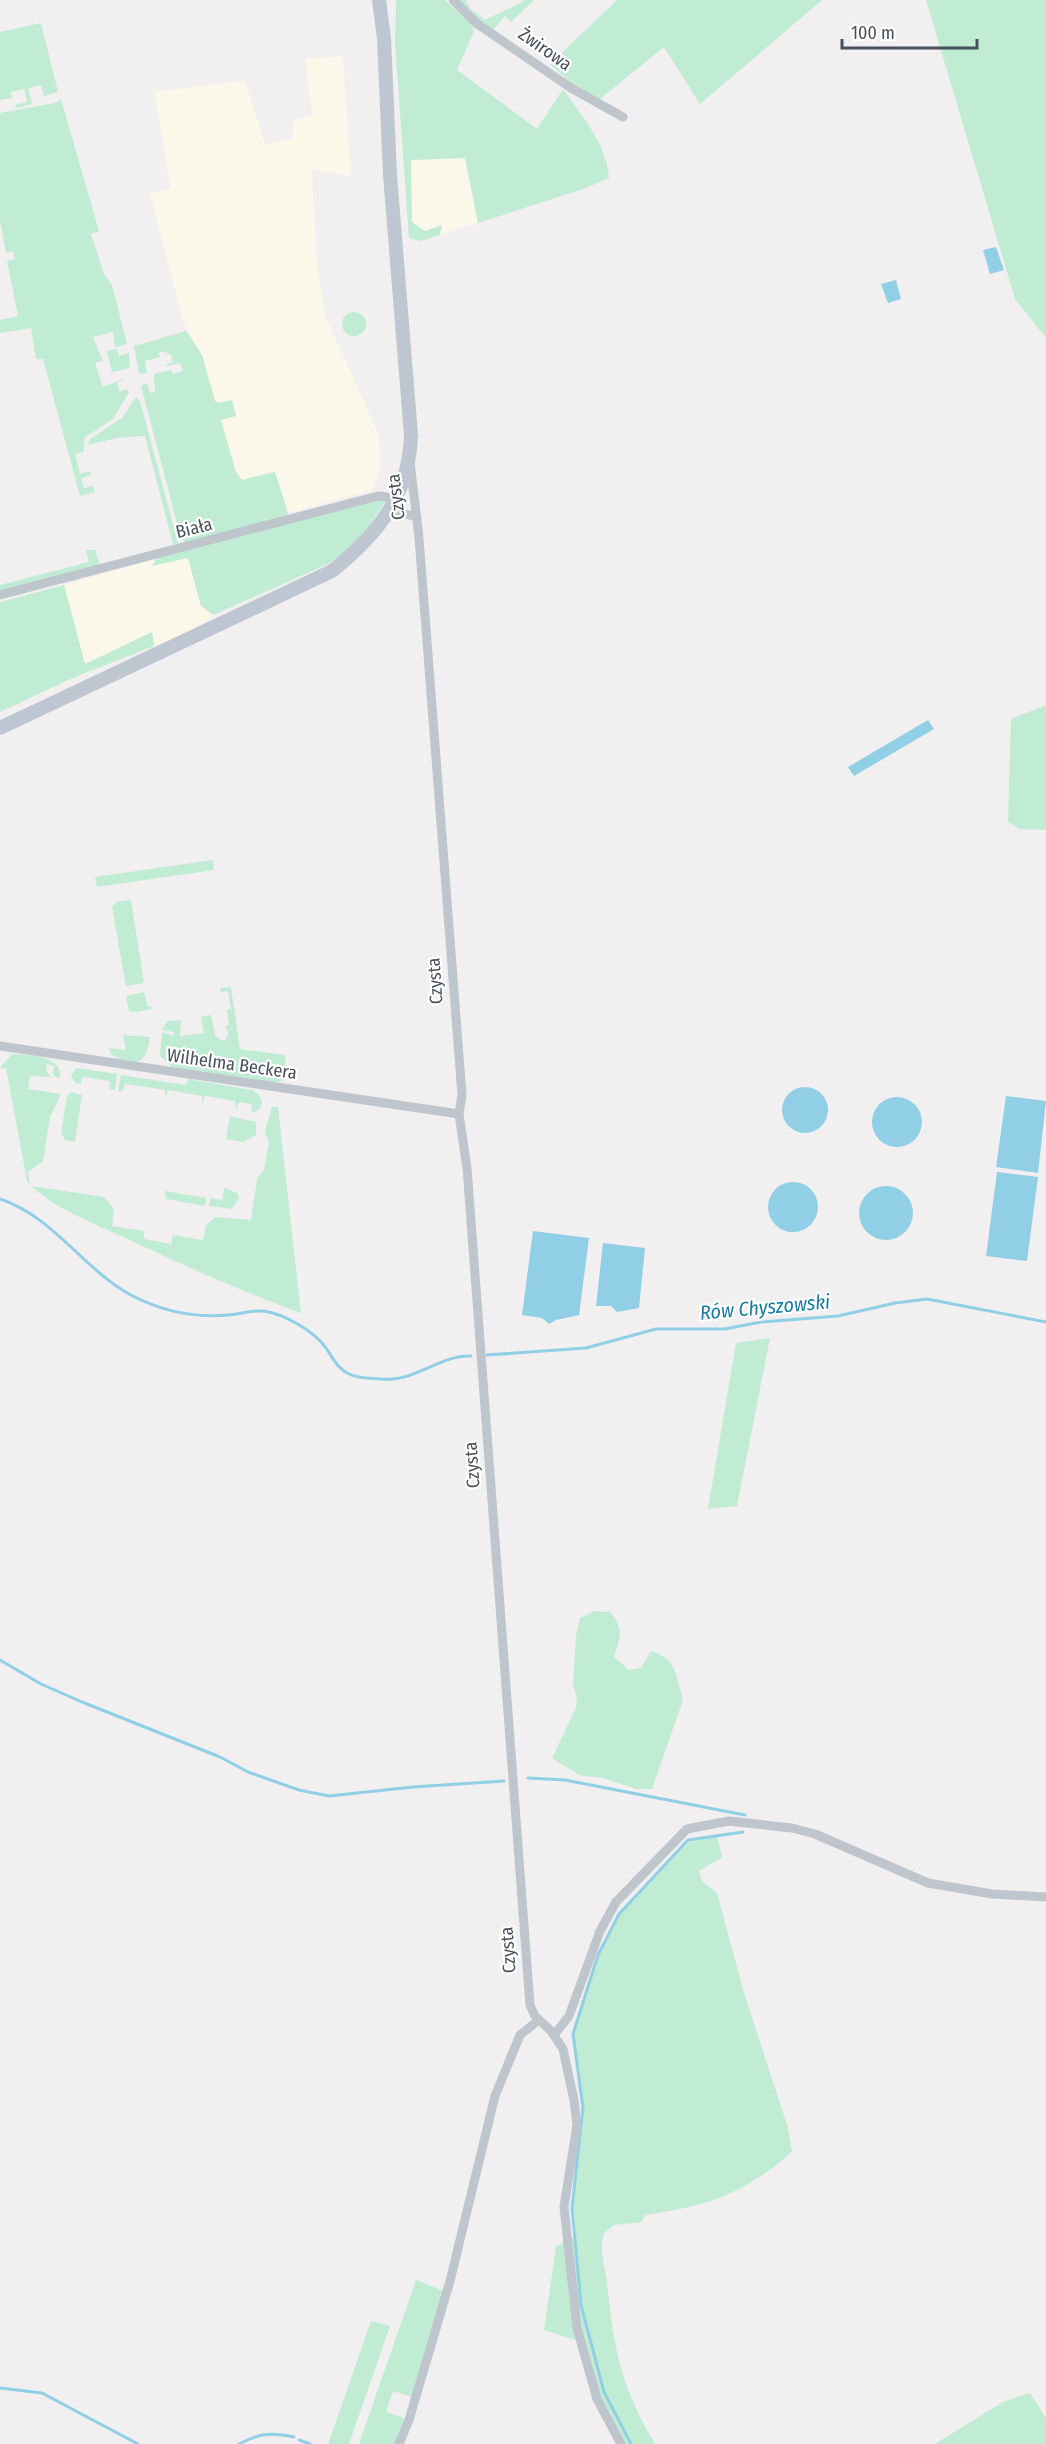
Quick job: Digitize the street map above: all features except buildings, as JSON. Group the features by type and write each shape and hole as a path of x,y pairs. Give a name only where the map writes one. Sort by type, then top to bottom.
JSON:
{"main road":[{"name":"Czysta","path":"0,728 332,571 371,536 392,504 410,462 411,435 390,175 384,38 379,0"}],"street":[{"name":"Żwirowa","path":"453,0 476,23 571,88 623,117"},
{"name":"Czysta","path":"410,462 417,516 462,1095 459,1114 470,1203 530,2005 539,2020 554,2035 563,2049 577,2125 564,2207 577,2328 597,2398 621,2444"},
{"name":"Biała","path":"0,595 378,496 417,516"},
{"name":"Wilhelma Beckera","path":"0,1046 459,1114"},
{"path":"554,2035 569,2016 600,1930 616,1902 687,1829 729,1821 792,1828 815,1834 928,1882 992,1894 1046,1897"},
{"path":"399,2444 409,2420 450,2281 495,2096 520,2035 539,2020"}],"shaded area":[{"path":"343,56 351,176 312,170 317,265 326,317 378,433 381,467 373,490 288,513 274,471 242,480 236,472 202,355 183,322 150,193 171,189 154,92 245,80 265,144 292,139 294,119 312,116 305,59"},
{"path":"465,158 478,223 440,235 442,226 424,231 412,222 410,160"},
{"path":"188,558 201,606 213,615 186,634 154,646 152,632 85,664 64,585 155,559"}],"green space":[{"path":"396,0 445,0 471,24 474,31 457,70 537,129 563,89 598,141 609,178 586,188 478,223 465,158 411,160 412,222 425,231 442,225 440,235 420,241 409,238 395,43"},
{"path":"457,0 466,0 470,8 485,20 526,0 534,0 511,22 505,16 494,29 477,19"},
{"path":"617,0 822,0 700,104 664,47 600,99 571,83 550,64"},
{"path":"926,0 1046,0 1046,338 1015,299"},
{"path":"41,23 58,92 44,96 41,85 28,88 32,104 16,108 15,105 27,102 24,89 11,92 12,98 0,100 0,32"},
{"path":"61,99 99,231 91,234 104,274 112,285 127,344 115,347 113,332 93,337 103,361 95,363 103,387 126,378 117,383 119,391 127,389 129,392 113,419 84,438 84,452 75,454 80,474 90,471 91,475 81,478 84,488 93,486 95,492 80,496 43,359 36,359 31,328 0,333 0,320 18,316 7,261 15,259 13,251 6,253 0,220 0,113 55,103"},
{"path":"354,312 363,315 366,324 363,333 354,336 345,333 342,324 345,315"},
{"path":"186,331 202,355 215,401 220,403 232,400 236,416 221,420 236,472 242,480 275,472 288,513 287,519 186,543 181,538 141,386 147,383 150,393 155,392 154,374 171,370 173,374 183,371 180,363 167,366 172,362 171,355 163,351 159,353 160,357 145,361 147,373 139,374 134,346"},
{"path":"117,349 119,356 129,353 130,368 112,372 107,351"},
{"path":"136,397 140,401 178,543 173,544 145,436 117,438 88,445 90,439 122,418"},
{"path":"384,499 385,502 370,525 351,547 328,564 213,615 201,606 188,558 152,566 158,556 356,504"},
{"path":"86,550 95,550 100,566 0,592 0,585 89,562"},
{"path":"64,585 85,664 152,632 154,646 77,676 0,712 0,602"},
{"path":"1046,705 1046,830 1020,829 1008,822 1011,719"},
{"path":"213,860 214,870 97,887 95,877"},
{"path":"131,900 144,983 126,986 112,907 116,902"},
{"path":"231,987 240,1049 285,1055 287,1074 281,1081 275,1083 172,1067 160,1056 162,1032 174,1036 174,1032 162,1030 167,1021 181,1020 180,1036 204,1033 201,1017 211,1015 215,1035 225,1040 229,1034 225,1026 229,1025 227,1010 231,1009 228,991 221,992 220,988"},
{"path":"144,992 148,1007 153,1007 152,1009 129,1011 126,996"},
{"path":"123,1035 150,1037 146,1053 139,1061 128,1062 112,1055 108,1048 126,1050"},
{"path":"12,1054 44,1058 56,1065 59,1070 60,1078 52,1073 55,1066 47,1064 46,1071 52,1077 30,1076 28,1089 61,1094 50,1117 43,1161 28,1172 30,1185 27,1181 6,1068 0,1068"},
{"path":"76,1068 117,1074 115,1090 109,1090 110,1081 82,1077 81,1084 75,1083 71,1076"},
{"path":"121,1075 186,1085 188,1079 252,1090 259,1095 262,1103 259,1110 254,1112 251,1111 252,1104 239,1102 236,1109 235,1101 205,1096 202,1104 202,1096 168,1090 165,1098 165,1090 125,1084 123,1091 118,1091"},
{"path":"71,1092 82,1095 75,1142 65,1140 61,1132 67,1096"},
{"path":"272,1107 278,1107 301,1313 256,1296 87,1221 63,1209 31,1186 104,1197 114,1209 112,1226 144,1231 144,1239 171,1244 173,1235 203,1240 206,1225 215,1217 251,1220 257,1179 264,1169 269,1142 265,1131"},
{"path":"230,1116 256,1122 256,1135 243,1142 226,1139"},
{"path":"224,1188 237,1193 239,1198 232,1209 209,1206 210,1198 222,1200"},
{"path":"165,1191 206,1198 205,1206 166,1199"},
{"path":"770,1338 737,1506 708,1509 736,1343"},
{"path":"595,1611 610,1612 615,1618 620,1633 614,1657 629,1670 641,1668 651,1651 666,1658 677,1676 683,1700 652,1789 636,1789 603,1778 579,1775 552,1758 576,1708 577,1696 573,1685 576,1636 580,1618"},
{"path":"717,1835 722,1857 699,1871 702,1881 717,1893 744,1993 788,2128 792,2152 756,2179 724,2196 688,2207 645,2215 642,2222 614,2225 604,2233 603,2258 620,2366 634,2403 655,2444 622,2444 604,2412 578,2331 575,2340 544,2330 556,2246 576,2237 573,2196 584,2111 573,2037 598,1957 618,1915 690,1841"},
{"path":"416,2280 446,2292 415,2398 393,2391 386,2412 409,2420 399,2444 359,2444"},
{"path":"371,2321 390,2326 349,2444 328,2444"},
{"path":"1030,2393 1046,2418 1046,2444 935,2444 1003,2402"}],"water":[{"path":"996,247 1004,270 990,274 983,250"},
{"path":"896,280 901,299 888,303 881,284"},
{"path":"928,720 934,729 854,776 848,767"},
{"path":"805,1087 814,1088 822,1093 827,1101 827,1119 822,1127 814,1132 805,1133 796,1132 788,1127 783,1119 782,1110 783,1101 788,1093 796,1088"},
{"path":"1006,1096 1046,1101 1038,1173 996,1167"},
{"path":"892,1097 902,1097 915,1104 922,1117 922,1127 915,1140 902,1147 892,1147 883,1143 876,1136 872,1127 872,1117 876,1108 883,1101"},
{"path":"997,1172 1038,1177 1027,1261 986,1256"},
{"path":"793,1182 807,1186 814,1193 818,1207 814,1221 807,1228 793,1232 779,1228 772,1221 768,1207 772,1193 779,1186"},
{"path":"886,1186 896,1188 905,1194 911,1203 913,1213 911,1223 905,1232 896,1238 886,1240 876,1238 867,1232 861,1223 859,1213 861,1203 867,1194 876,1188"},
{"path":"533,1231 589,1238 579,1315 556,1320 549,1324 542,1318 522,1315"},
{"path":"603,1243 645,1248 639,1308 617,1312 611,1306 596,1306"}],"waterway":[{"name":"Rów Chyszowski","path":"0,1199 19,1207 53,1230 98,1272 131,1295 166,1309 190,1314 215,1316 260,1311 272,1313 298,1324 314,1335 338,1366 353,1376 393,1379 416,1373 448,1360 471,1356"},
{"name":"Rów Chyszowski","path":"487,1355 586,1348 656,1329 725,1329 761,1322 838,1316 895,1303 927,1299 1046,1322"},
{"path":"0,1660 41,1684 82,1702 220,1757 248,1772 299,1790 329,1796 504,1781"},
{"path":"528,1778 565,1780 745,1815"},
{"path":"631,2444 604,2392 581,2305 572,2208 583,2108 573,2034 598,1955 619,1914 688,1840 743,1832"},
{"path":"0,2388 42,2393 138,2444"},
{"path":"239,2444 266,2434 294,2437"},
{"path":"299,2440 310,2444"}]}
